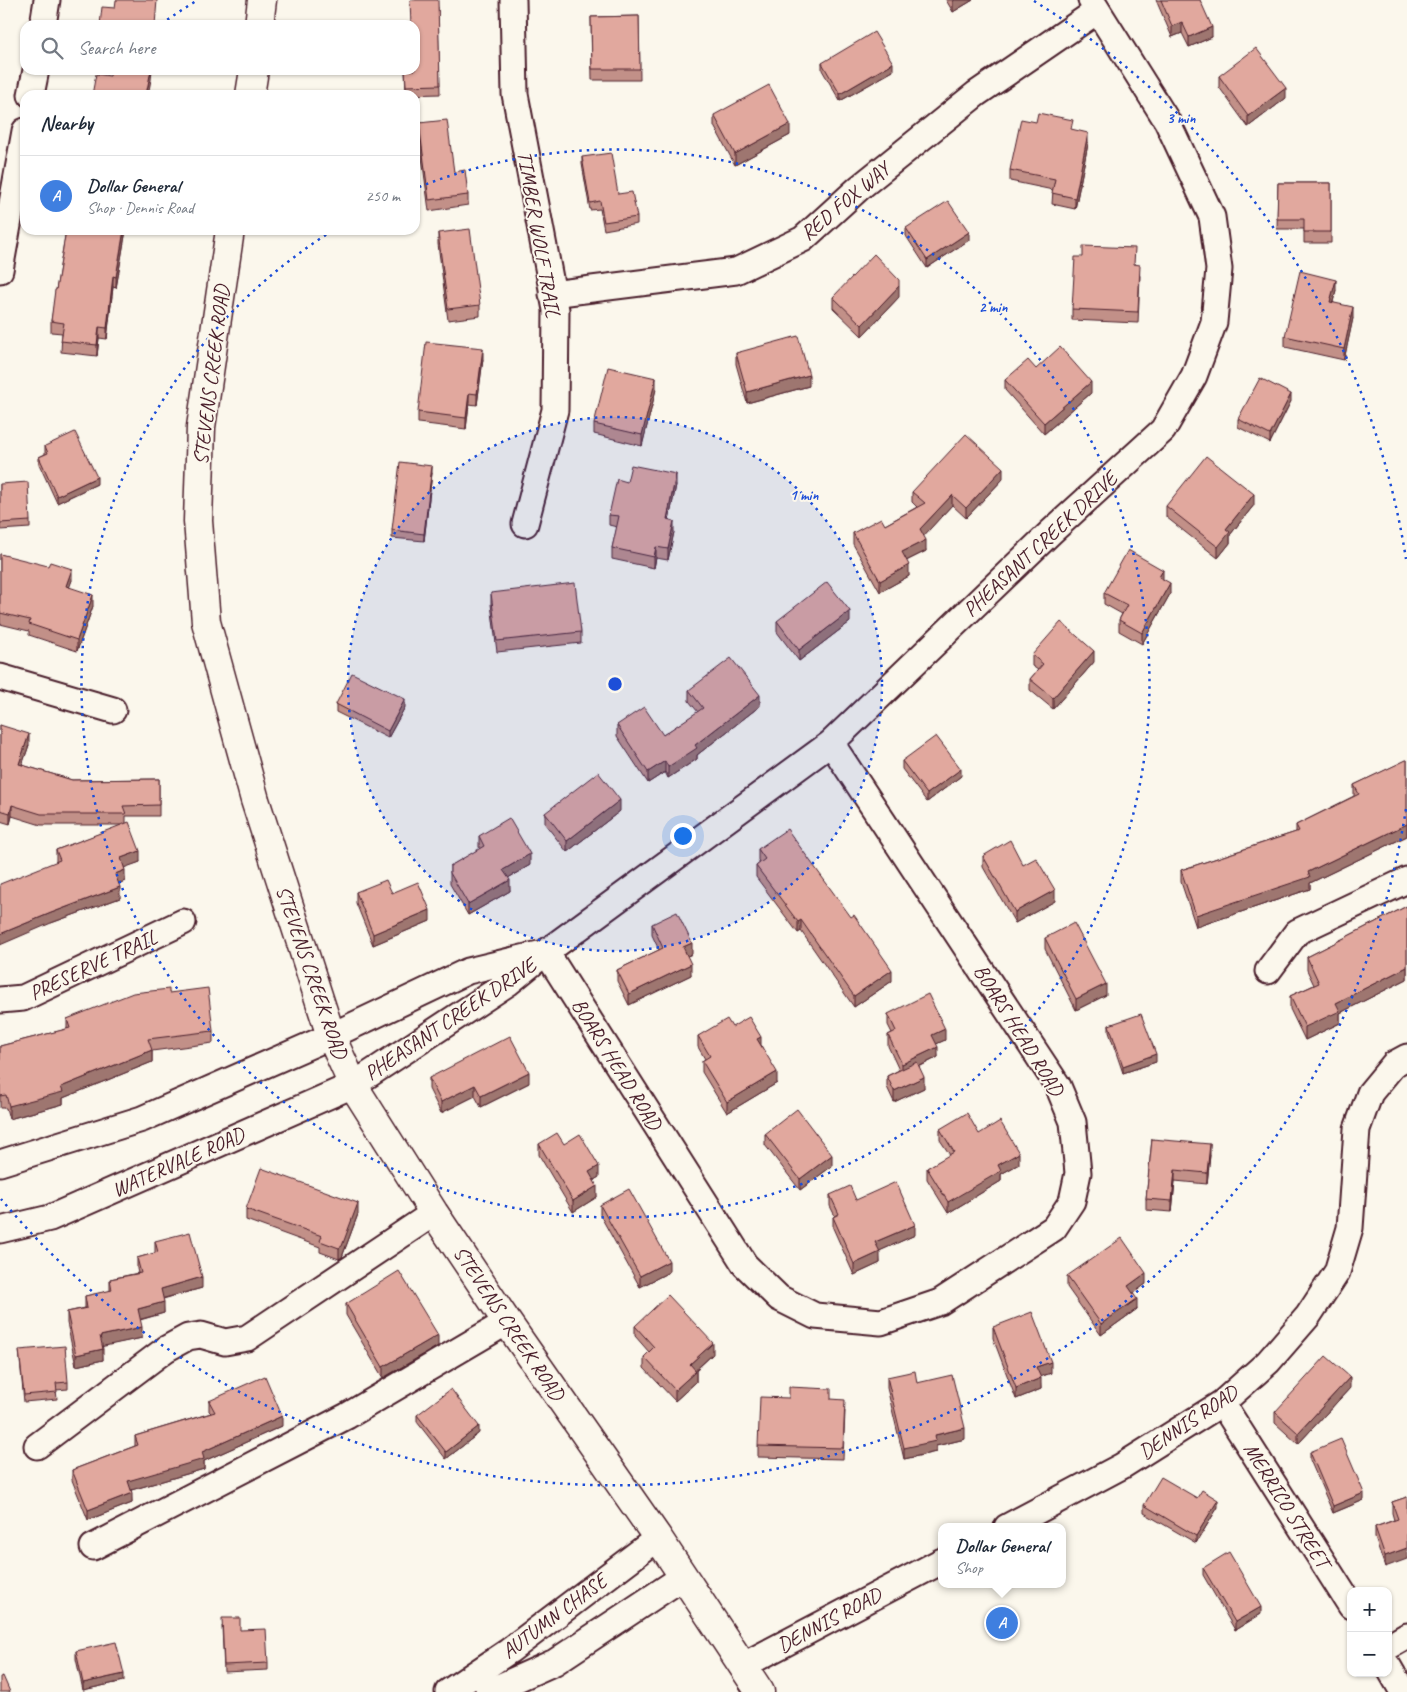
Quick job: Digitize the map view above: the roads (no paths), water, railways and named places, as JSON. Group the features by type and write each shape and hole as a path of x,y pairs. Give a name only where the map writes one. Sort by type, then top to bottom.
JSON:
{"street":[{"path":"44,20 48,0"},
{"path":"260,20 262,0"},
{"name":"TIMBER WOLF TRAIL","path":"513,0 515,94 556,310 555,410 525,524"},
{"name":"RED FOX WAY","path":"552,294 736,271 803,240 860,188 976,94 1094,6"},
{"name":"PHEASANT CREEK DRIVE","path":"353,1085 508,983 546,952 831,743 1051,532 1162,430 1194,376 1214,322 1219,269 1212,216 1168,121 1094,6"},
{"path":"32,90 35,75"},
{"path":"251,90 253,75"},
{"path":"0,270 20,159"},
{"name":"STEVENS CREEK ROAD","path":"229,235 201,427 198,521 206,622 255,800 330,1036 353,1085 434,1213 507,1322 658,1538 760,1692"},
{"path":"0,677 113,710"},
{"name":"BOARS HEAD ROAD","path":"546,952 745,1265 779,1298 815,1316 882,1322 940,1302 1054,1228 1072,1201 1078,1173 1073,1122 1058,1086 831,743"},
{"path":"1268,971 1297,932 1407,880"},
{"name":"PRESERVE TRAIL","path":"0,1000 24,998 183,922"},
{"name":"PHEASANT CREEK DRIVE","path":"330,1036 468,971 546,952"},
{"path":"428,991 445,1024"},
{"path":"0,1163 142,1119 330,1036"},
{"name":"DENNIS ROAD","path":"1014,1523 1122,1466 1222,1403 1268,1362 1308,1316 1337,1272 1350,1228 1356,1129 1370,1093 1394,1064 1407,1056"},
{"name":"WATERVALE ROAD","path":"0,1230 50,1218 353,1085"},
{"path":"37,1446 166,1349 188,1337 201,1335 225,1342 247,1338 434,1213"},
{"path":"93,1547 355,1412 507,1322"},
{"name":"MERRICO STREET","path":"1222,1403 1347,1600"},
{"name":"AUTUMN CHASE","path":"448,1692 509,1651 658,1538"},
{"name":"DENNIS ROAD","path":"742,1666 938,1563"},
{"name":"AUTUMN CHASE","path":"488,1692 555,1662 683,1576"},
{"path":"1392,1645 1407,1636"},
{"path":"1392,1673 1403,1692"}],"place":[{"name":"Dollar General","path":"1002,1623"}]}
